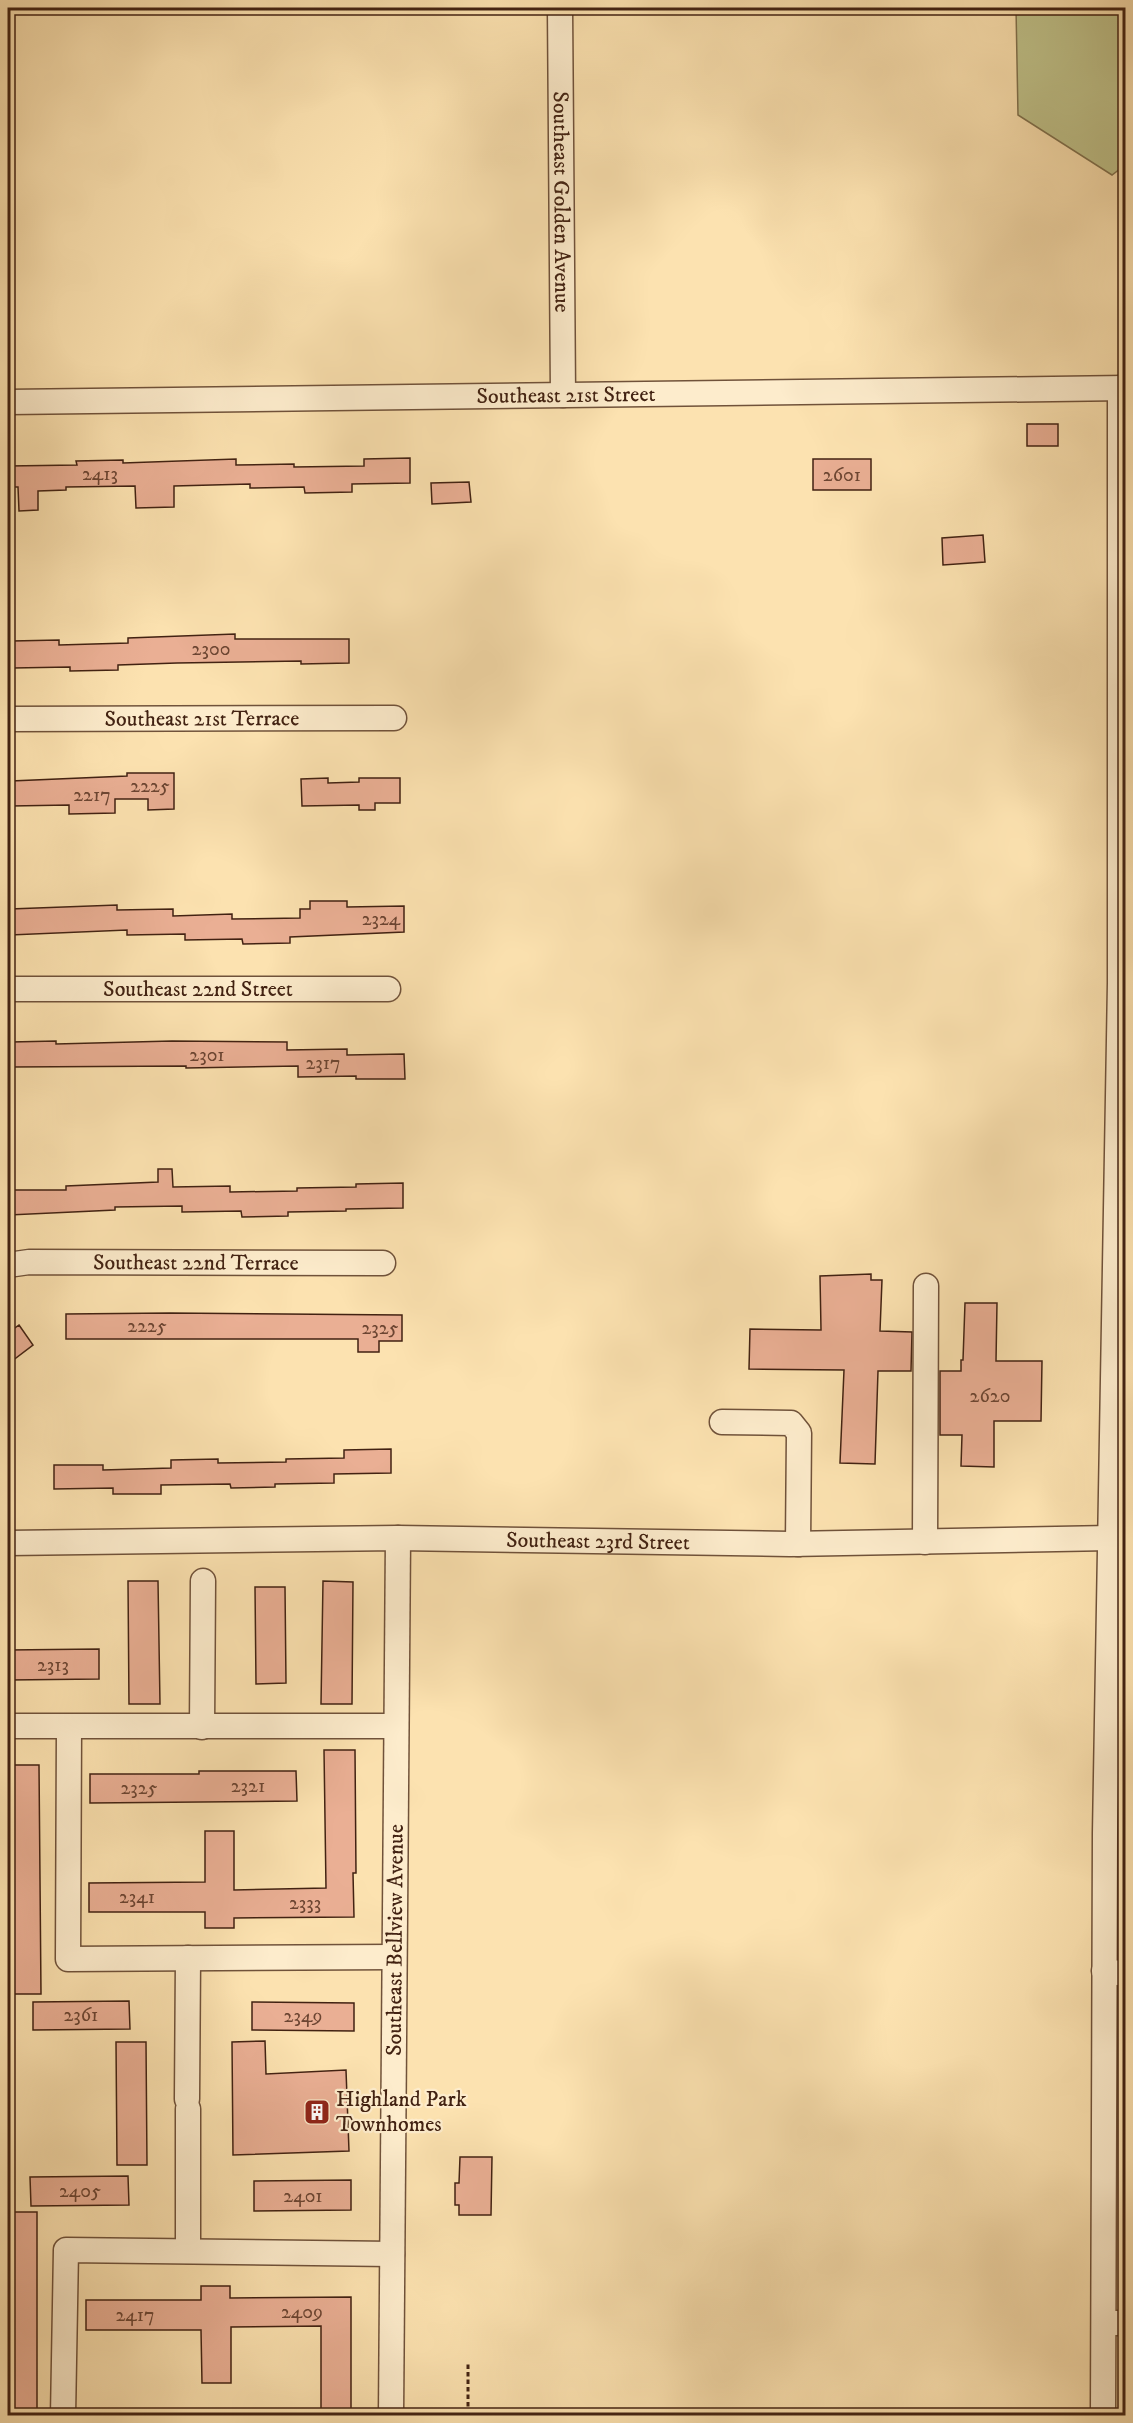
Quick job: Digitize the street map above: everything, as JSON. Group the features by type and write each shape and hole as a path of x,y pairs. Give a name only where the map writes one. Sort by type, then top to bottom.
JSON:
{"street":[{"name":"Southeast Golden Avenue","path":"560,8 563,395"},
{"name":"Southeast 21st Street","path":"8,402 1123,388"},
{"path":"1102,2415 1114,2323 1115,1973 1110,1538 1120,983 1123,388"},
{"name":"Southeast 21st Terrace","path":"8,719 394,718"},
{"name":"Southeast 22nd Street","path":"8,990 388,989"},
{"name":"Southeast 22nd Terrace","path":"8,1265 29,1262 383,1263"},
{"path":"925,1542 926,1286"},
{"path":"722,1422 791,1423 799,1433 798,1544"},
{"name":"Southeast 23rd Street","path":"8,1543 398,1538 798,1544 1110,1538"},
{"name":"Southeast Bellview Avenue","path":"398,1538 392,2254 398,2414"},
{"path":"202,1727 203,1581"},
{"path":"8,1726 396,1726"},
{"path":"69,1727 68,1959 393,1957"},
{"path":"188,1958 188,2251"},
{"path":"63,2415 66,2250 392,2254"}],"path":[{"path":"468,2362 468,2414"},
{"path":"398,2414 483,2414"}],"green space":[{"path":"1016,8 1125,8 1125,165 1112,175 1018,115"}],"building":[{"path":"1027,424 1058,424 1058,446 1027,446"},
{"path":"410,458 410,483 352,484 352,492 305,493 304,487 250,488 250,484 174,486 174,507 136,508 135,486 66,487 66,490 38,491 38,510 19,511 18,487 8,487 8,466 77,465 76,461 123,460 123,463 236,459 236,465 294,464 294,467 364,466 364,459"},
{"path":"813,459 871,459 871,490 813,490"},
{"path":"469,482 471,502 432,504 431,483"},
{"path":"983,535 985,562 943,565 942,538"},
{"path":"235,634 235,639 349,639 349,663 301,664 301,661 177,663 118,665 118,670 70,671 70,667 13,668 12,641 59,640 59,645 128,643 128,638"},
{"path":"127,773 174,773 174,809 148,810 148,799 115,799 115,813 69,814 69,805 11,806 11,781 127,776"},
{"path":"328,778 328,783 359,782 359,778 400,778 400,803 375,803 375,810 359,810 359,805 302,806 301,779"},
{"path":"310,901 347,901 347,907 404,906 404,932 290,937 290,943 243,944 242,939 185,940 185,934 127,935 127,930 10,935 10,909 117,905 117,910 173,909 173,916 232,914 232,919 300,918 300,909 310,909"},
{"path":"56,1041 56,1044 172,1041 287,1042 287,1050 347,1049 347,1055 404,1054 405,1079 356,1079 356,1076 298,1077 298,1066 11,1067 11,1042"},
{"path":"158,1169 172,1169 173,1187 230,1186 230,1192 297,1191 297,1188 403,1183 403,1208 288,1212 288,1216 242,1217 241,1211 182,1212 182,1206 115,1207 115,1210 9,1215 9,1190 66,1190 66,1186 158,1182"},
{"path":"871,1274 871,1280 882,1280 880,1331 912,1332 911,1371 878,1371 875,1464 840,1463 844,1370 749,1369 750,1329 821,1330 820,1276"},
{"path":"965,1303 997,1303 996,1361 1042,1361 1041,1421 994,1421 994,1467 961,1466 962,1435 940,1435 940,1371 961,1371"},
{"path":"66,1314 402,1315 402,1341 379,1341 379,1352 358,1352 358,1339 66,1339"},
{"path":"19,1325 33,1345 8,1364 8,1333"},
{"path":"391,1449 391,1473 334,1474 334,1483 275,1484 275,1487 231,1488 230,1484 161,1485 161,1494 113,1494 113,1488 54,1489 54,1465 103,1465 103,1470 171,1468 171,1460 218,1459 218,1463 286,1462 286,1459 344,1458 344,1450"},
{"path":"128,1581 158,1581 160,1704 129,1704"},
{"path":"323,1581 353,1582 352,1704 321,1704"},
{"path":"255,1587 285,1587 286,1683 256,1684"},
{"path":"99,1649 99,1679 8,1680 8,1650"},
{"path":"324,1750 355,1750 354,1917 234,1918 234,1928 205,1928 205,1912 89,1912 89,1883 205,1882 205,1831 234,1831 234,1890 326,1888"},
{"path":"10,1765 39,1765 41,1994 12,1994"},
{"path":"199,1771 296,1771 297,1801 90,1803 90,1774 199,1774"},
{"path":"129,2001 130,2029 33,2030 33,2002"},
{"path":"252,2002 354,2003 354,2031 252,2030"},
{"path":"265,2041 266,2074 346,2070 349,2151 233,2155 232,2042"},
{"path":"116,2042 146,2042 147,2165 117,2165"},
{"path":"460,2157 492,2157 491,2215 459,2215 459,2205 455,2205 455,2183 459,2183"},
{"path":"128,2176 129,2205 31,2206 30,2177"},
{"path":"351,2180 351,2210 254,2211 254,2181"},
{"path":"8,2212 37,2212 37,2415 8,2415"},
{"path":"201,2286 230,2286 230,2298 351,2297 351,2415 321,2415 321,2326 231,2327 231,2383 202,2383 201,2330 86,2330 86,2300 201,2300"}],"place":[{"name":"Highland Park Townhomes","path":"317,2112"}]}
